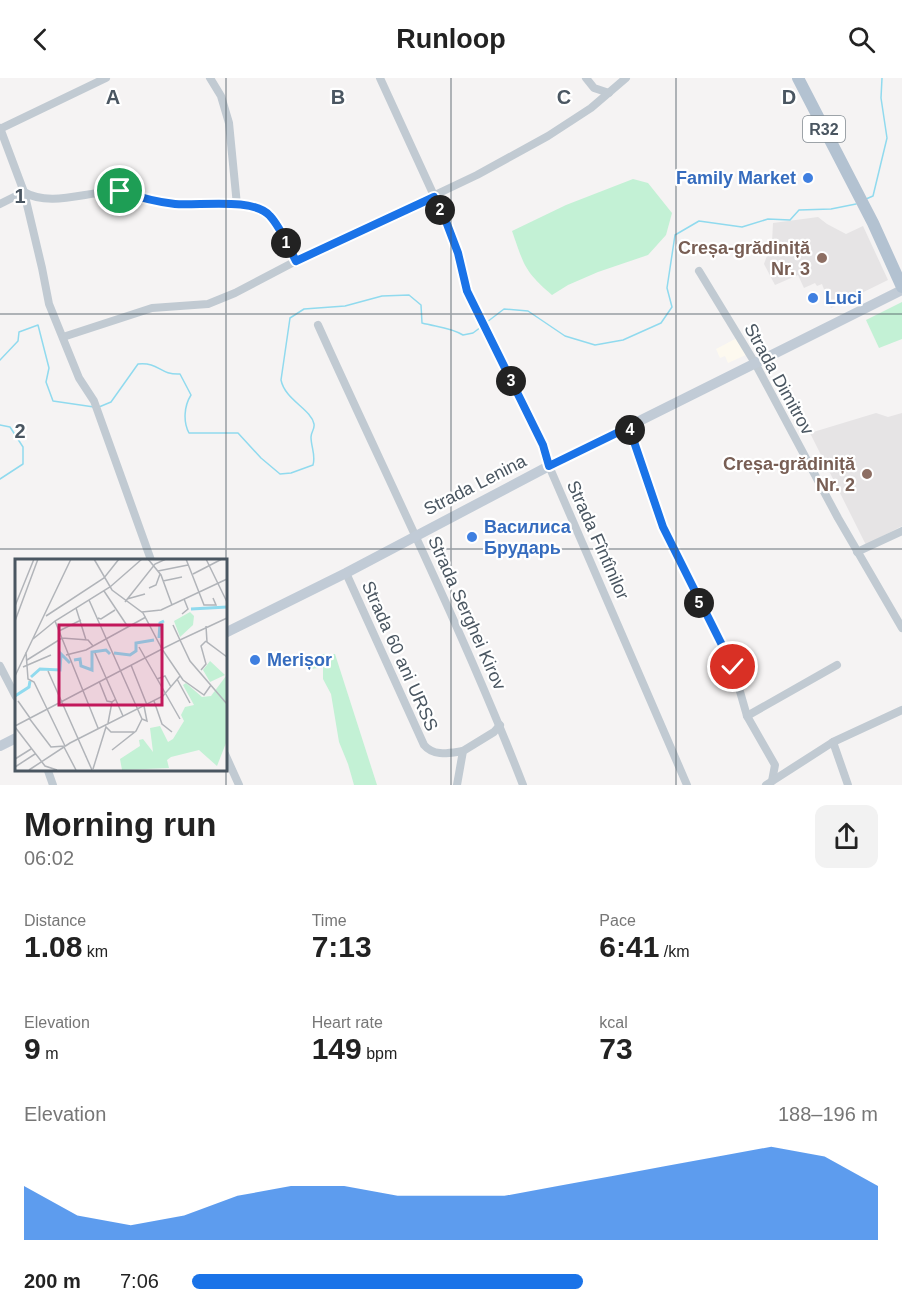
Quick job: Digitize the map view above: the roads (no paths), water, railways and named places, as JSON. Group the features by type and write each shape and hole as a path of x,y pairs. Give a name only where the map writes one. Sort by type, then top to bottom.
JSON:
{"main road":[{"name":"R32","path":"798,78 873,223 902,289"}],"street":[{"path":"106,78 0,129 24,192 49,304 80,378 94,401 151,559"},
{"path":"210,78 221,96 227,116 237,205"},
{"name":"Strada Fîntînilor","path":"380,78 447,224 458,253 467,291 543,445 549,466 687,785"},
{"path":"586,78 594,88 609,93"},
{"path":"63,337 152,308 194,306 216,302 296,261 434,197 548,136 591,108 626,78"},
{"path":"0,204 24,192 38,198 51,198 120,191 158,202 252,206 270,216 296,261"},
{"name":"Strada Dimitrov","path":"699,271 755,363 782,417 902,628"},
{"name":"Strada Lenina","path":"226,633 346,573 549,466 902,289"},
{"name":"Strada Serghei Kirov","path":"318,325 415,535 500,725 524,785"},
{"path":"629,427 663,527 733,667 747,716 775,765 769,783"},
{"path":"857,552 902,531"},
{"name":"Strada 60 ani URSS","path":"346,573 424,745 429,751 436,753 463,751"},
{"path":"747,716 837,665"},
{"path":"0,666 15,694"},
{"path":"769,783 833,742 902,710"},
{"path":"457,785 463,751 494,732 500,725"},
{"path":"0,746 15,738"},
{"path":"833,742 848,785"},
{"path":"226,756 239,785"},
{"path":"48,770 53,785"}],"waterway":[{"path":"866,199 873,196 887,138 881,98 882,78"},
{"path":"487,322 504,309 528,311 565,336 595,345 623,340 661,323 672,307 667,288 675,235 699,221 742,227 768,219 790,220 799,210 831,209 856,204"},
{"path":"99,407 111,402 138,364 151,365 168,373 180,374 191,395 185,414 189,433 238,433 261,458 280,474 291,473 313,465 311,437 314,426 308,414 287,393 281,380 290,318 304,309 345,306 382,296 409,295 421,305 422,323 463,335 473,333 481,327"},
{"path":"0,360 18,341 19,332 38,325 49,368 46,382 53,401 94,407"},
{"path":"0,425 10,427 23,447 23,464 0,479"}],"place":[{"name":"Family Market","path":"808,178"},
{"name":"Creșa-grădiniță Nr. 3","path":"822,258"},
{"name":"Luci","path":"813,298"},
{"name":"Creșa-grădiniță Nr. 2","path":"867,474"},
{"name":"Василиса Брударь","path":"472,537"},
{"name":"Merișor","path":"255,660"}]}
